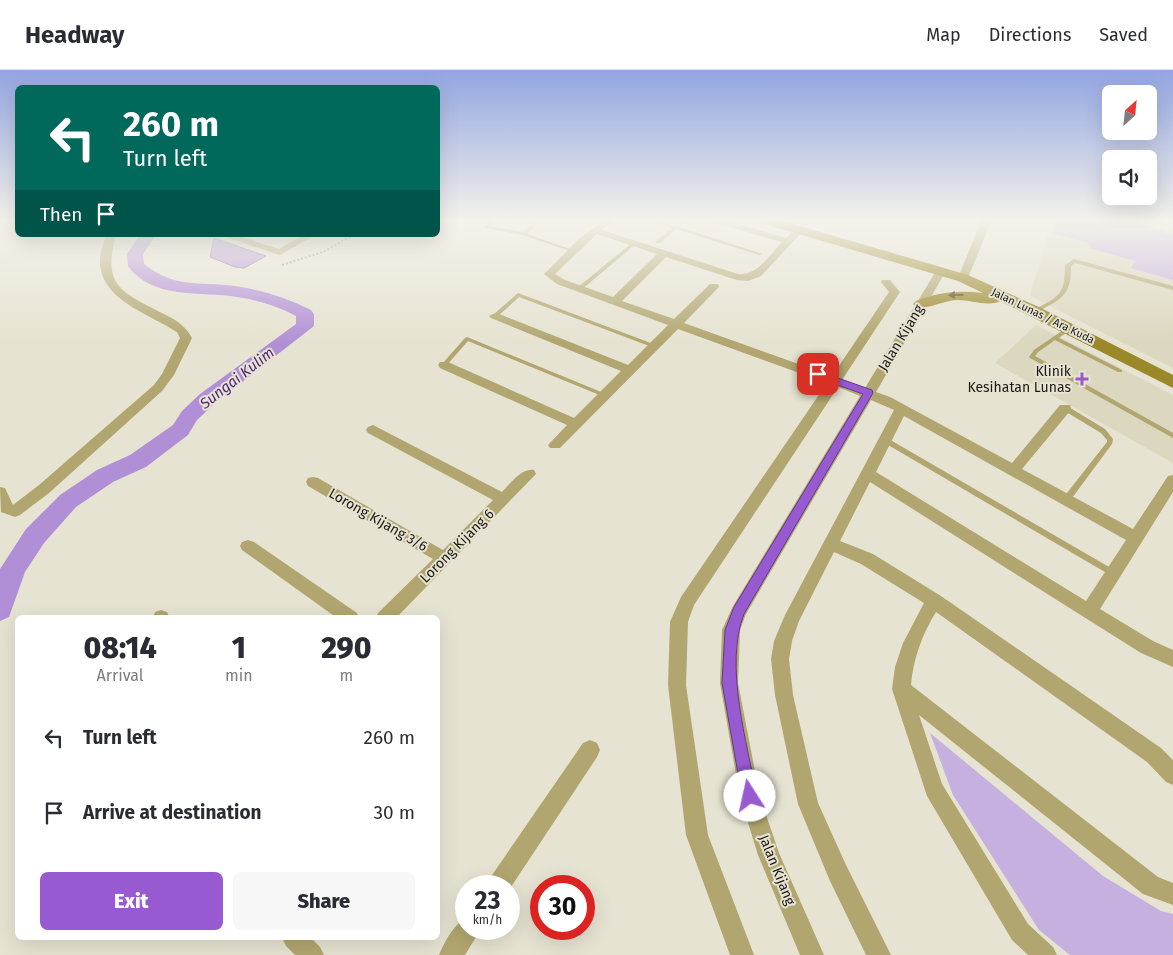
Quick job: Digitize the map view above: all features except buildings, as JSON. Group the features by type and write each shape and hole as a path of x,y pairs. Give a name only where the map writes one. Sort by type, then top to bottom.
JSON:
{"main road":[{"path":"894,260 917,271 921,277 921,304 940,296 957,294 995,299 1028,307"},
{"name":"Jalan Lunas / Ara Kuda","path":"904,260 963,278 1028,307 1173,382"}],"street":[{"path":"0,492 6,508 15,511 44,489 158,388 181,352 186,338 182,330 125,298 116,290 108,280 104,268 104,260"},
{"path":"562,260 549,274 561,282 869,393 1136,538"},
{"path":"615,302 657,260"},
{"path":"686,260 737,277 748,278 757,274 770,260"},
{"path":"716,260 757,274"},
{"path":"746,270 755,260"},
{"path":"963,278 970,260"},
{"name":"Jalan Kijang","path":"812,955 769,855 750,796 729,683 731,630 739,611 941,271"},
{"path":"742,955 698,835 677,685 679,622 687,602 895,292 886,282"},
{"path":"555,445 714,286"},
{"path":"495,316 629,370"},
{"path":"444,365 575,424"},
{"path":"1013,471 1065,408"},
{"path":"879,955 838,873 808,804 784,695 780,658 783,641 791,620 901,409"},
{"path":"373,430 503,499"},
{"path":"868,473 1146,647 1173,660"},
{"name":"Lorong Kijang 6","path":"387,615 529,474"},
{"path":"1089,611 1173,480"},
{"name":"Lorong Kijang 3/6","path":"313,482 444,558"},
{"path":"830,544 867,559 909,584 1154,755 1173,775"},
{"path":"248,546 347,615"},
{"path":"935,602 919,626 901,676 901,689 934,789 1020,932 1045,955"},
{"path":"901,689 1151,886 1173,894"},
{"path":"505,875 590,750"},
{"path":"296,940 312,955"},
{"path":"451,955 461,940"}],"lane":[{"path":"579,289 614,260"},
{"path":"1028,307 1059,299 1065,290 1068,265 1074,261 1173,288"},
{"path":"495,316 518,295 654,346"},
{"path":"1069,328 1036,351 1032,357 1173,436"},
{"path":"1055,338 1120,371"},
{"path":"444,365 467,339 604,395"},
{"path":"1065,408 1103,431 1110,439 1110,442 1066,500"},
{"path":"885,440 1113,573"}],"path":[{"path":"282,265 297,260"}],"shaded area":[{"path":"218,260 258,260 244,268 235,267"},
{"path":"1040,260 1173,260 1173,368 1030,296"},
{"path":"1133,260 1173,260 1173,280 1131,268 1135,261"},
{"name":"Klinik Kesihatan Lunas","path":"1036,325 1173,395 1173,463 995,363"},
{"path":"930,733 1103,876 1161,911 1173,914 1173,955 1070,955 1039,930 953,795"}],"waterway":[{"name":"Sungai Kulim","path":"0,609 13,569 35,536 68,501 105,476 138,461 181,430 189,416 207,399 254,362 305,326 305,314 295,308 260,296 212,289 181,288 166,284 136,266 136,260"}],"place":[{"name":"Klinik Kesihatan Lunas","path":"1082,379"}],"route":[{"path":"750,796 729,683 731,630 739,611 869,393 818,374"}]}
